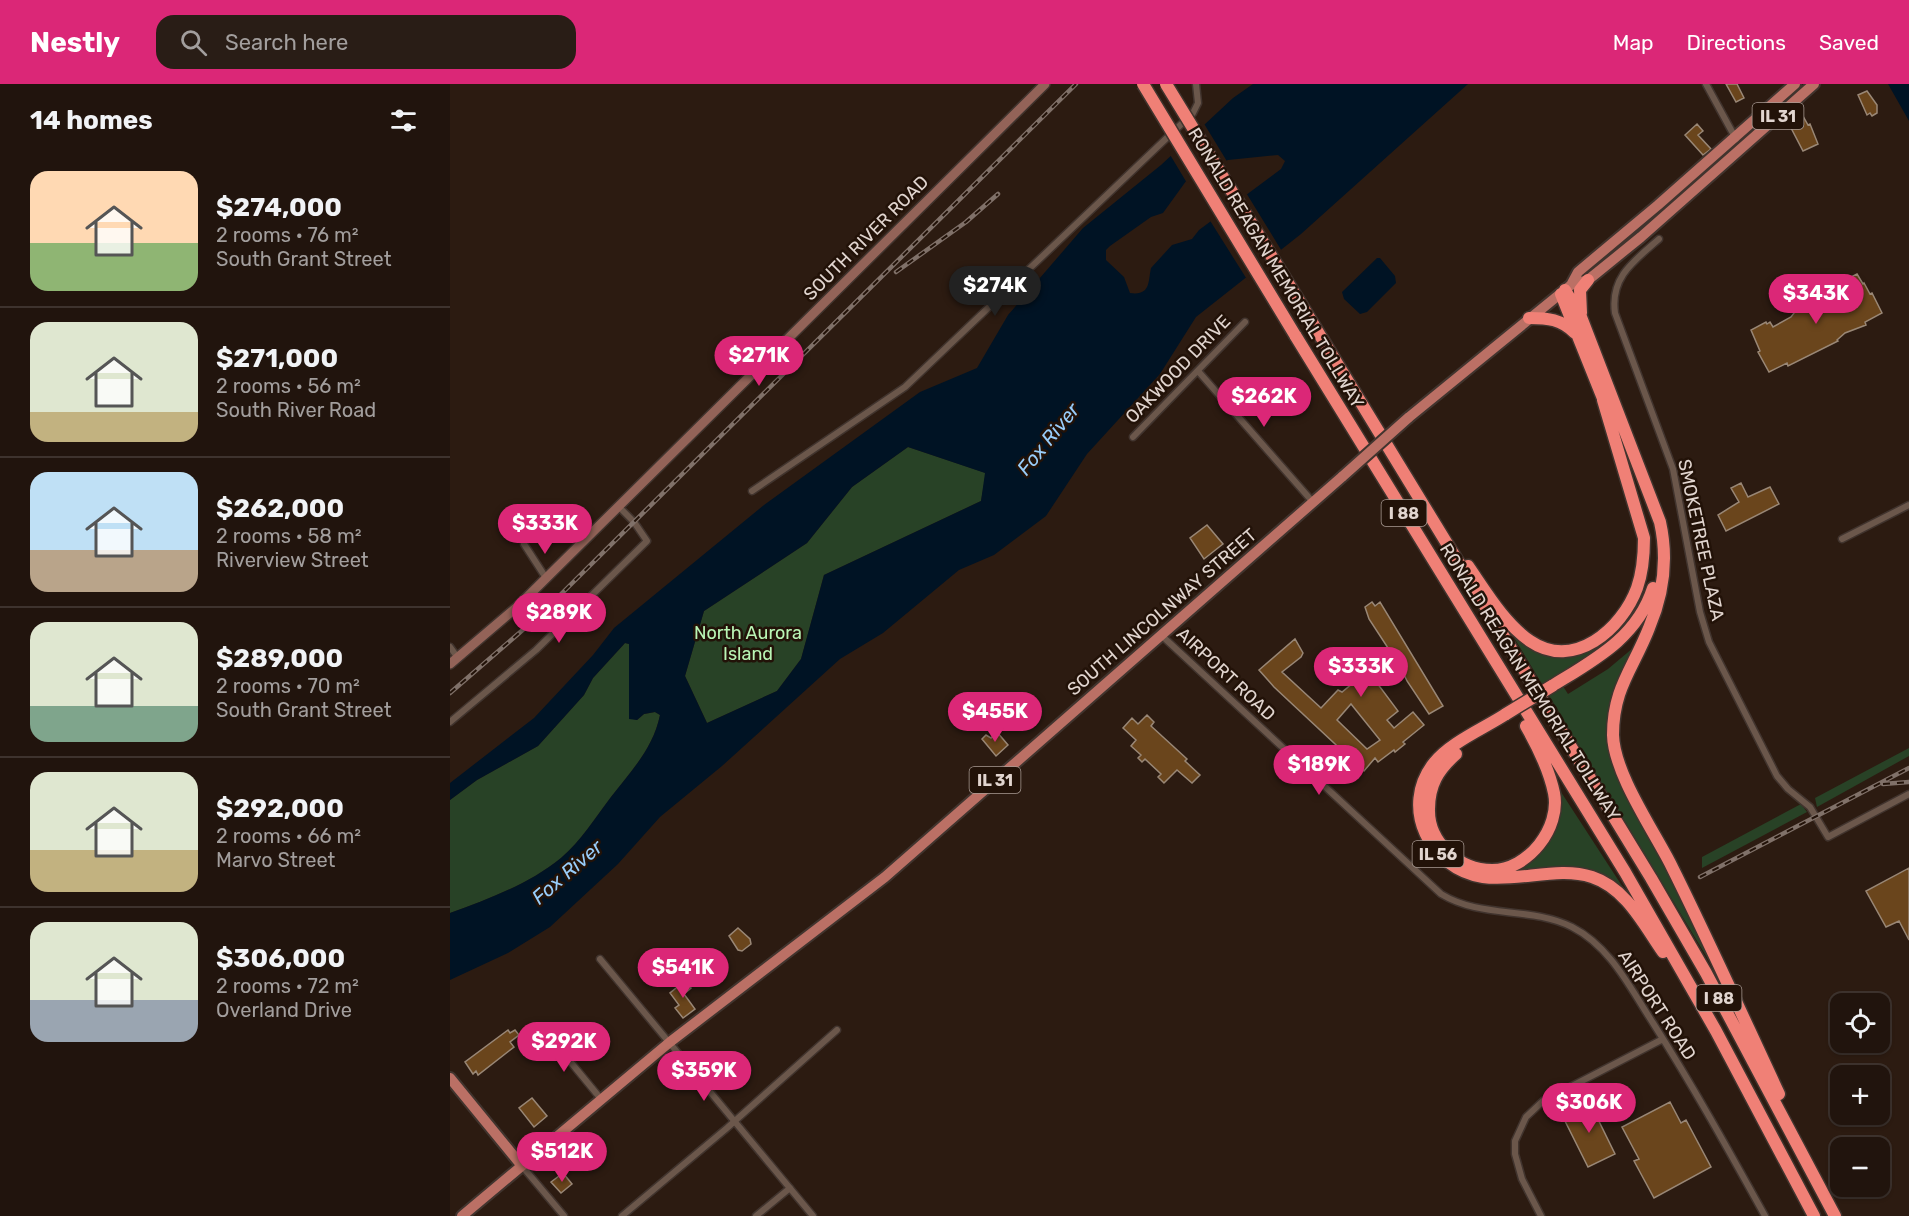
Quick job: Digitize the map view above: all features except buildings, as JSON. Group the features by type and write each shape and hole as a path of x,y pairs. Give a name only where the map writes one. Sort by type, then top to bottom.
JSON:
{"highway":[{"name":"RONALD REAGAN MEMORIAL TOLLWAY","path":"1143,84 1625,872 1696,995 1814,1216"},
{"name":"RONALD REAGAN MEMORIAL TOLLWAY","path":"1166,84 1651,878 1706,973 1835,1216"},
{"path":"1581,317 1580,290 1588,280"},
{"path":"1566,289 1581,317 1660,522 1665,543 1663,583 1649,630 1621,685 1613,712 1613,739 1620,769 1724,974 1780,1097 1788,1127"},
{"path":"1566,289 1578,336"},
{"path":"1529,318 1551,318 1561,322 1578,336"},
{"name":"IL 56","path":"1578,336 1650,513 1657,542 1654,585 1649,603 1626,636 1608,651 1554,690 1448,750 1434,763 1424,780 1420,797 1420,813 1425,833 1434,849 1446,863 1465,873 1485,877 1568,874 1592,877 1613,888 1631,905 1696,995"},
{"path":"1435,526 1461,554 1509,621 1531,642 1544,648 1570,651 1603,637 1629,606 1642,573 1644,556 1641,521 1604,400"},
{"path":"1554,690 1605,663 1633,639 1644,623 1663,583"},
{"path":"1508,718 1446,763 1435,777 1429,794 1429,818 1435,835 1446,851 1459,861 1492,870 1511,867 1535,851 1549,830 1554,811 1554,795 1546,765 1523,720 1513,691"}],"main road":[{"name":"SOUTH RIVER ROAD","path":"454,661 490,631 546,578 1045,84"},
{"name":"SOUTH LINCOLNWAY STREET","path":"1566,289 1578,272 1646,216 1795,84"},
{"name":"SOUTH LINCOLNWAY STREET","path":"522,1166 670,1042 885,877 1408,418 1566,289 1588,280 1814,84"},
{"path":"450,1078 522,1166"},
{"name":"IL 31","path":"462,1216 522,1166"}],"street":[{"path":"752,491 904,387 1193,113 1198,103 1196,84"},
{"path":"1706,84 1741,148"},
{"name":"SMOKETREE PLAZA","path":"1659,239 1624,270 1618,279 1614,295 1615,313 1673,469 1700,612 1709,642 1777,776 1788,789 1810,807 1828,837 1909,794"},
{"name":"OAKWOOD DRIVE","path":"1133,437 1245,322"},
{"path":"1198,371 1312,501"},
{"path":"450,722 536,650 647,541 634,522 618,506"},
{"path":"1842,539 1909,506"},
{"path":"524,544 546,578"},
{"name":"AIRPORT ROAD","path":"1161,635 1441,894 1473,908 1551,919 1572,927 1590,938 1617,966 1663,1039 1707,1111 1765,1216"},
{"path":"450,647 454,661"},
{"path":"600,959 813,1216"},
{"path":"622,1216 735,1121 837,1030"},
{"path":"545,1032 601,1099"},
{"path":"1541,1216 1522,1179 1515,1154 1515,1141 1526,1117 1543,1101 1663,1039"},
{"path":"522,1166 564,1216"},
{"path":"756,1216 790,1188"}],"green space":[{"name":"North Aurora Island","path":"908,447 986,473 981,501 824,575 801,659 777,691 707,723 685,676 704,611 807,543 852,487"},
{"path":"1621,626 1624,630 1606,645 1557,677 1568,694 1608,669 1633,648 1610,703 1608,728 1662,858 1720,979 1510,631 1578,654 1602,643"},
{"path":"625,643 630,644 629,718 637,720 644,714 655,712 660,715 647,749 581,837 561,858 522,883 450,913 450,800 477,780 538,746 584,695 593,678"},
{"path":"1909,748 1909,756 1817,807 1815,798"},
{"path":"1561,792 1624,889 1613,882 1509,872 1527,864 1548,843 1557,825"},
{"path":"1801,804 1807,812 1702,868 1702,857"}],"water":[{"name":"Fox River","path":"1253,84 1468,84 1301,234 1196,317 1160,374 1087,454 1046,516 994,555 959,570 883,633 840,659 722,766 660,817 618,864 550,927 508,953 450,980 450,913 522,883 561,858 588,829 647,749 660,715 655,712 644,714 637,720 629,719 629,644 625,643 593,678 584,695 538,746 477,780 450,800 450,783 534,718 593,655 614,628 764,505 920,392 977,368 1008,315 1083,228 1161,165 1233,98","holes":["1278,155 1285,161 1281,169 1199,230 1192,239 1172,245 1151,268 1145,290 1130,293 1124,277 1106,260 1106,250 1110,246 1151,217 1163,213 1189,177 1228,160","908,447 985,473 981,501 824,575 801,659 777,691 707,723 685,676 704,611 807,543 852,487"]},
{"path":"1888,84 1909,84 1909,121"},
{"path":"1377,258 1380,258 1395,276 1396,283 1367,312 1360,314 1344,299 1342,292"}],"pier":[{"path":"1203,122 1228,163 1210,169 1187,183 1169,153"},
{"path":"1245,191 1283,253 1248,281 1209,219"}],"railway":[{"path":"450,693 541,614 1076,84"},
{"path":"896,272 966,222 998,194"},
{"path":"1700,877 1909,768"},
{"path":"1883,784 1909,782"}]}
